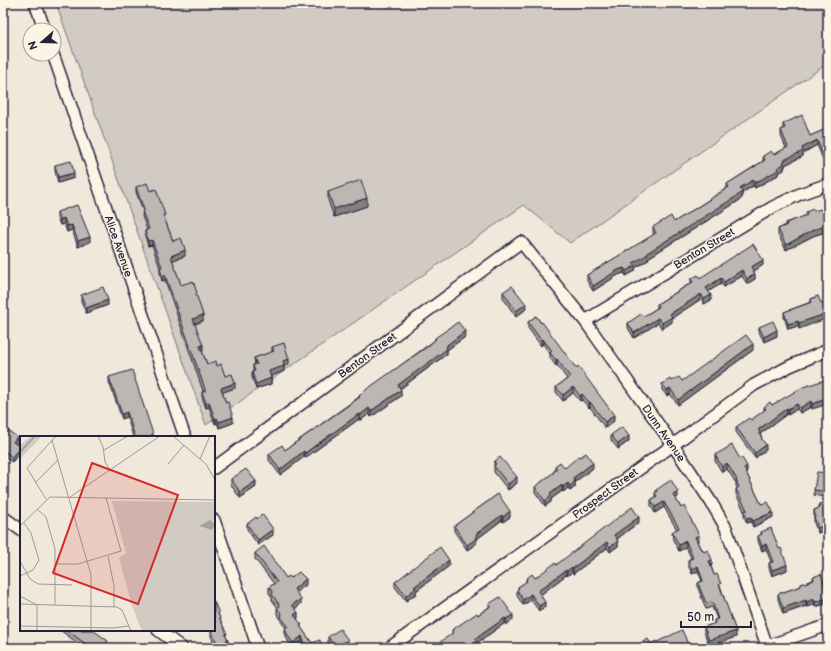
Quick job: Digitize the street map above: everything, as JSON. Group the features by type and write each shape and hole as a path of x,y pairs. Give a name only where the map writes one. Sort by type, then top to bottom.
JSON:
{"street":[{"path":"35,3 42,22"},
{"name":"Alice Avenue","path":"56,62 185,436"},
{"name":"Benton Street","path":"585,321 773,207 800,194 828,184"},
{"name":"Benton Street","path":"215,467 521,242"},
{"name":"Dunn Avenue","path":"521,242 585,321 673,445 711,502 726,528 764,647"},
{"name":"Prospect Street","path":"389,648 673,445 754,385 790,366 828,350"},
{"path":"3,517 20,529"},
{"path":"215,523 258,648"},
{"path":"764,647 828,625"},
{"path":"159,631 182,648"}],"shaded area":[{"path":"56,3 828,3 828,63 570,243 524,205 206,425"}],"building":[{"path":"802,115 810,136 826,129 824,122 828,121 828,155 824,157 817,140 802,148 803,151 784,160 784,164 777,168 778,170 755,183 753,180 740,188 742,192 740,194 647,253 648,254 633,263 635,266 626,271 624,268 618,270 593,286 587,275 656,233 653,227 671,216 674,222 729,187 727,184 765,160 763,156 771,151 775,154 788,147 781,130 785,128 783,124"},
{"path":"71,161 74,173 58,177 55,165"},
{"path":"361,180 367,198 334,209 328,192"},
{"path":"147,183 150,191 156,189 165,215 163,215 173,241 181,238 185,249 171,256 181,285 193,281 197,293 196,294 203,315 193,319 203,345 200,346 207,364 216,361 217,366 221,364 225,376 232,374 235,383 221,388 233,417 219,422 217,418 215,419 209,402 206,403 202,392 205,391 205,389 165,275 162,276 160,268 162,267 152,240 148,241 145,231 149,229 142,211 144,210 136,187"},
{"path":"77,205 90,237 78,241 72,225 67,226 64,218 60,220 57,212"},
{"path":"828,208 828,225 813,230 786,245 778,229 787,225 786,223 807,215 806,212 813,209 814,211"},
{"path":"753,244 763,260 751,267 755,274 747,279 742,270 724,282 721,278 706,288 711,295 704,299 701,294 670,314 672,317 662,323 658,318 634,333 628,323 641,314 644,316 659,307 657,304 693,282 691,279 698,275 700,278"},
{"path":"512,286 526,304 516,311 503,292"},
{"path":"103,287 108,300 86,308 81,295"},
{"path":"818,296 821,303 828,303 828,313 799,323 798,321 788,324 784,312 812,302 811,299"},
{"path":"536,316 576,368 578,366 614,415 605,422 590,402 582,394 580,396 573,387 563,395 556,387 570,377 557,359 556,360 550,353 552,351 543,339 541,340 528,322"},
{"path":"773,321 777,330 764,337 759,327"},
{"path":"458,322 465,331 447,345 447,349 398,385 401,390 371,411 369,408 360,415 359,414 305,453 304,451 280,470 269,454 282,445 285,450 360,397 359,396 367,389 428,346 436,339 435,338"},
{"path":"746,335 753,344 678,400 670,388 667,390 662,384 670,379 671,381 679,377 682,381"},
{"path":"284,343 289,359 283,361 284,366 269,371 271,378 256,384 252,372 255,371 253,365 257,364 254,358 274,351 272,347"},
{"path":"132,370 153,434 150,436 135,436 127,412 122,414 109,377"},
{"path":"828,379 828,398 812,404 811,401 800,408 797,404 788,409 787,408 758,430 766,445 755,453 736,427 749,418 751,420 766,409 764,407 770,402 772,405 803,387"},
{"path":"3,427 17,437 13,442 20,447 12,457 3,450"},
{"path":"622,427 629,436 618,444 611,435"},
{"path":"732,445 740,459 742,458 747,466 744,468 761,504 768,502 773,512 753,521 751,517 747,518 744,511 747,510 736,489 739,487 737,480 727,463 722,467 715,455"},
{"path":"828,445 828,452 825,448"},
{"path":"586,453 593,463 573,478 575,481 570,486 568,483 563,487 562,485 550,494 551,496 545,501 535,487 557,469 555,466 560,462 565,468 579,456 580,457"},
{"path":"500,457 517,477 508,484 494,466 496,464 494,462"},
{"path":"246,469 256,481 240,492 231,479"},
{"path":"817,472 828,473 828,492 814,490"},
{"path":"671,480 678,492 673,495 681,508 684,506 699,535 695,537 701,550 703,549 704,552 708,550 712,560 709,561 714,575 717,574 721,584 719,584 736,631 709,640 704,627 715,623 714,620 718,619 712,602 706,603 701,591 698,583 703,581 698,566 692,569 688,560 693,558 686,541 679,545 673,534 672,532 679,528 664,502 655,507 651,500 657,496 655,493 657,491 656,490"},
{"path":"498,494 510,511 476,534 476,539 467,545 454,526"},
{"path":"828,501 828,531 826,525 818,528 814,517 814,510 820,508 819,504"},
{"path":"632,507 639,517 614,535 618,541 610,547 607,542 573,568 572,567 567,571 566,570 538,591 545,602 539,606 531,594 523,600 517,590 519,588 518,587 527,581 526,579 532,574 535,578 555,563 556,565"},
{"path":"262,514 273,529 258,540 247,524 256,517 257,519"},
{"path":"771,528 779,549 781,548 787,565 772,570 769,563 773,562 766,544 762,546 758,536 762,534 761,532"},
{"path":"264,546 286,578 289,576 291,578 299,572 306,579 294,589 301,599 292,605 298,612 294,615 302,625 300,626 312,643 320,640 322,648 306,648 302,636 293,643 288,636 285,629 288,626 281,617 282,614 277,608 280,606 269,587 277,582 255,553"},
{"path":"440,547 449,560 414,587 416,588 406,596 395,582"},
{"path":"821,574 825,586 828,585 828,598 815,602 814,599 807,602 806,600 783,608 778,594 814,580 813,577"},
{"path":"500,597 513,615 506,619 505,618 475,639 477,641 468,648 432,648 454,632 452,630 477,613 478,615 491,606 489,604"},
{"path":"215,604 228,640 218,645 211,631 215,631"},
{"path":"340,629 348,640 335,647 328,637"},
{"path":"682,630 688,644 682,648 639,648 637,645 648,639 651,644 656,641 657,642"},
{"path":"68,631 94,631 108,641 106,643 113,648 91,648"}]}
